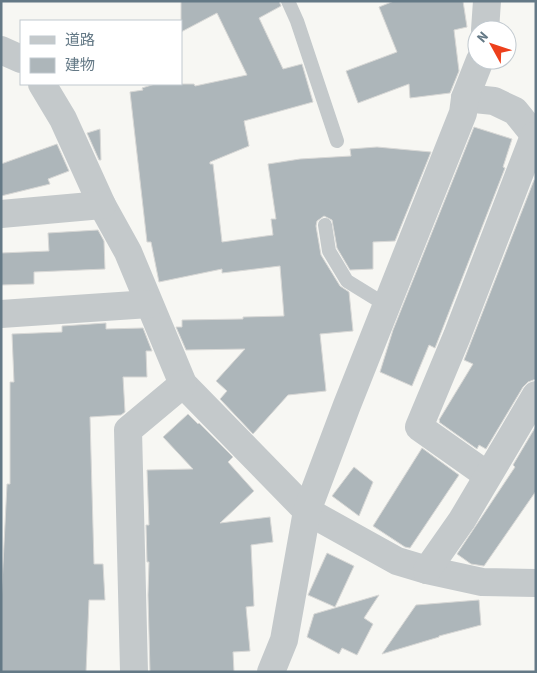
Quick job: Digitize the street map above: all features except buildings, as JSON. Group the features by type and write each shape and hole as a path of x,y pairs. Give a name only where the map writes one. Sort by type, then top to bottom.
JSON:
{"street":[{"path":"486,20 487,1"},
{"path":"1,50 20,59"},
{"path":"271,672 284,640 307,511 386,305 463,113 465,98 476,70"},
{"path":"43,85 63,120 102,205 128,252 183,384 307,511 397,560 427,570 482,582 536,583"},
{"path":"465,98 494,101 515,111 535,137 419,427 488,476"},
{"path":"1,214 102,205"},
{"path":"1,314 149,304"},
{"path":"134,672 128,430 183,384"},
{"path":"427,570 462,520 536,395"},
{"path":"284,640 294,662 293,672"}],"lane":[{"path":"288,1 297,21 337,141"},
{"path":"325,225 329,251 347,281 386,305"}]}
